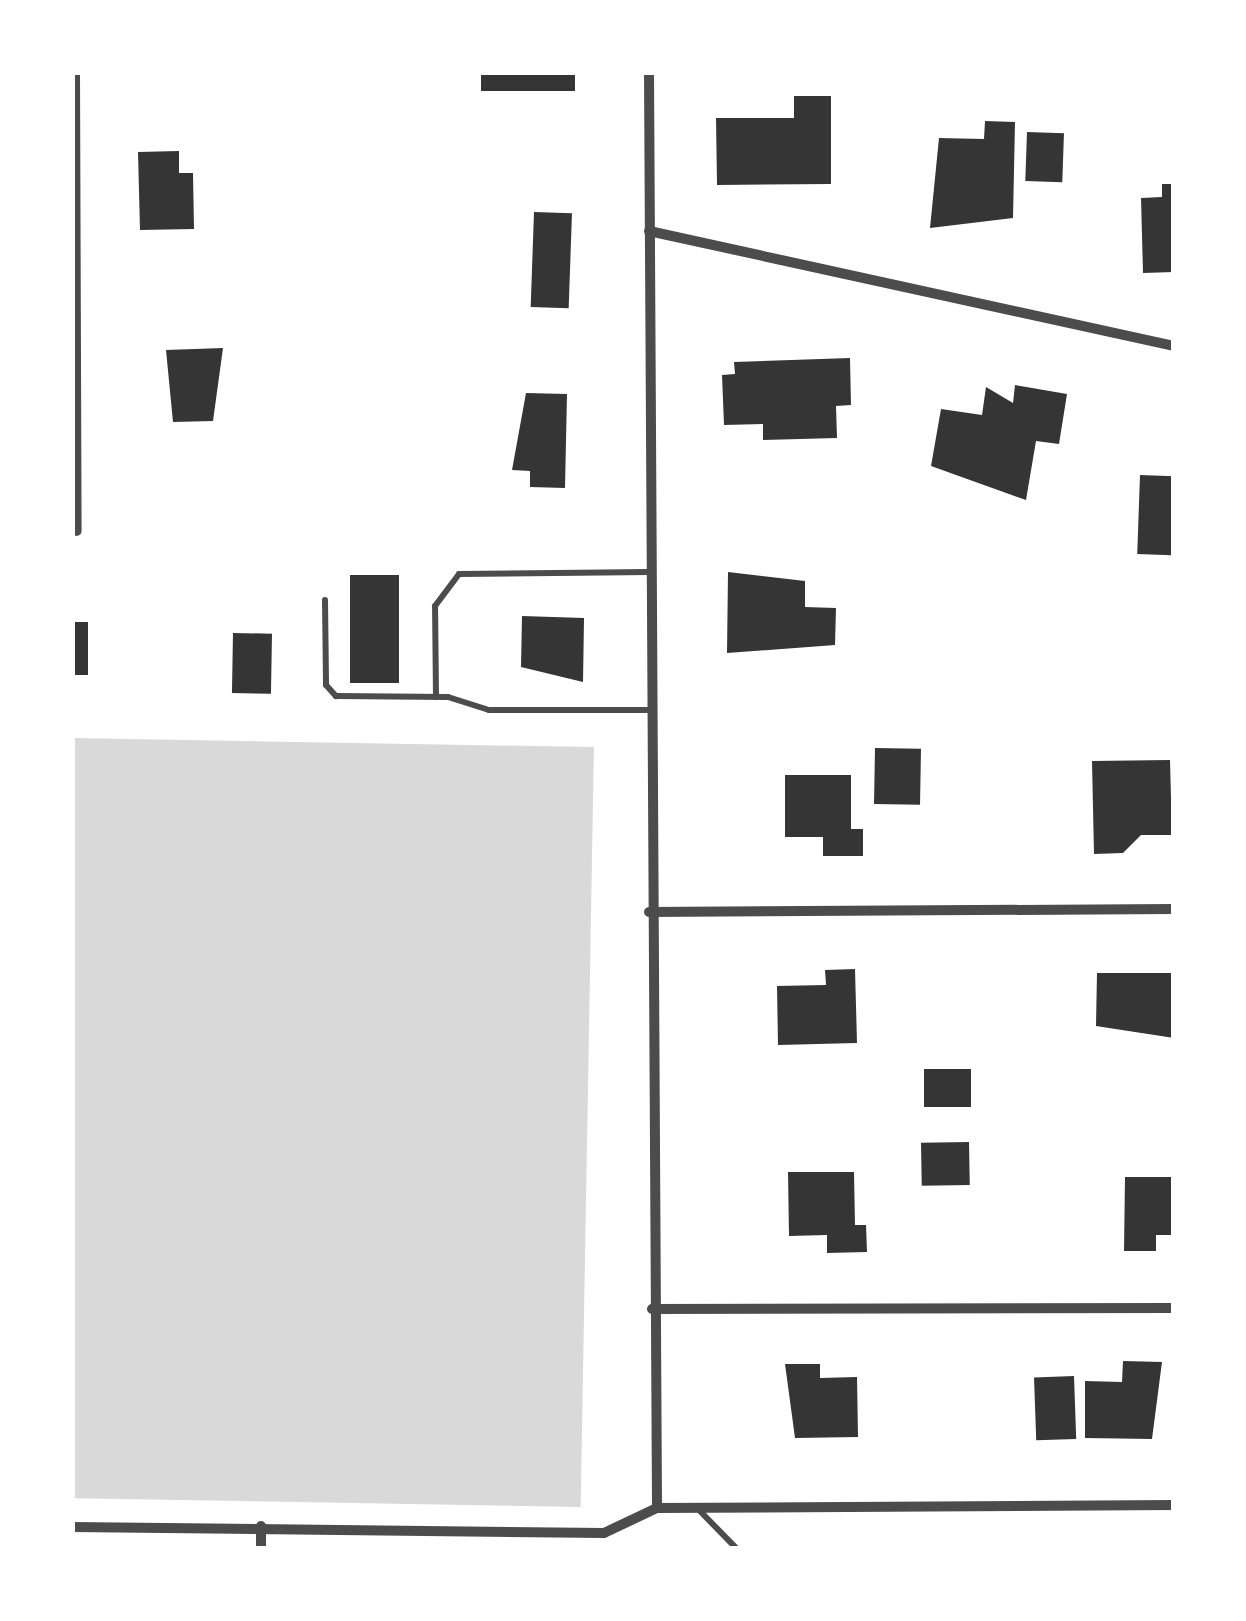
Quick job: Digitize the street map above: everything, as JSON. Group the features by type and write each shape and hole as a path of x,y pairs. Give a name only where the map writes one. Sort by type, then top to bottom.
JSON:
{"street":[{"path":"75,72 77,531"},
{"path":"650,72 649,912 657,1508"},
{"path":"650,231 1174,346"},
{"path":"649,912 1174,908"},
{"path":"652,1309 1174,1308"},
{"path":"72,1527 604,1532 657,1508 1174,1505"},
{"path":"261,1526 261,1548"}],"lane":[{"path":"436,697 434,606 459,574 649,572"},
{"path":"326,600 326,685 336,696 436,697 489,710 649,710"},
{"path":"698,1508 736,1548"}],"shaded area":[{"path":"73,738 594,747 581,1507 72,1498"}],"building":[{"path":"481,72 575,72 575,91 481,91"},
{"path":"794,96 831,96 831,184 717,185 716,118 794,118"},
{"path":"985,121 1015,122 1013,218 930,228 939,138 984,139"},
{"path":"1027,132 1064,133 1062,182 1025,181"},
{"path":"179,151 179,173 193,173 194,229 140,230 138,152"},
{"path":"1162,184 1174,184 1174,272 1143,273 1141,198 1162,197"},
{"path":"534,212 572,213 569,308 531,307"},
{"path":"223,348 213,421 173,422 166,350"},
{"path":"850,358 851,405 836,406 837,438 763,440 763,424 724,425 722,375 735,374 734,362"},
{"path":"1015,385 1067,394 1059,444 1036,441 1026,500 931,466 941,409 982,415 986,387 1013,403"},
{"path":"526,393 567,394 565,488 530,487 530,471 512,470"},
{"path":"1140,475 1174,476 1171,555 1137,554"},
{"path":"728,572 805,581 805,607 836,608 835,645 727,653"},
{"path":"350,575 399,575 399,683 350,683"},
{"path":"522,616 584,618 583,682 521,667"},
{"path":"72,622 88,622 88,675 72,675"},
{"path":"233,633 272,634 271,694 232,693"},
{"path":"875,748 921,749 920,805 874,804"},
{"path":"1170,760 1172,835 1141,835 1123,853 1094,854 1092,761"},
{"path":"785,775 851,775 851,829 863,829 863,856 823,856 823,837 785,837"},
{"path":"855,969 857,1043 778,1045 777,986 826,985 825,970"},
{"path":"1097,973 1174,973 1174,1038 1096,1026"},
{"path":"924,1069 971,1069 971,1107 924,1107"},
{"path":"969,1142 970,1185 922,1186 921,1143"},
{"path":"788,1172 854,1172 855,1225 866,1225 867,1252 827,1253 827,1235 789,1236"},
{"path":"1125,1177 1174,1177 1174,1235 1156,1235 1156,1251 1124,1251"},
{"path":"1123,1361 1162,1362 1152,1439 1085,1438 1085,1381 1122,1382"},
{"path":"785,1364 820,1364 820,1378 857,1377 858,1437 795,1438"},
{"path":"1074,1376 1076,1439 1036,1440 1034,1377"}]}
